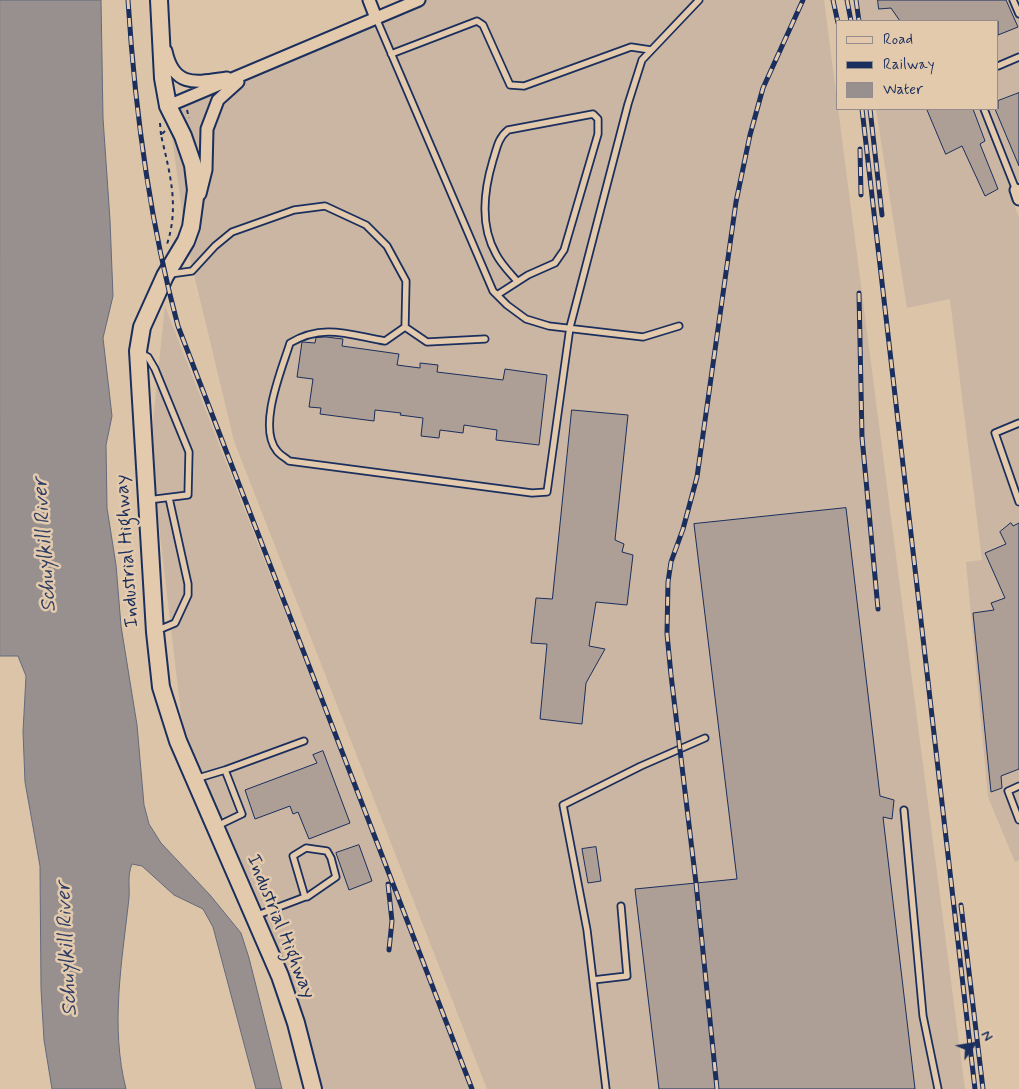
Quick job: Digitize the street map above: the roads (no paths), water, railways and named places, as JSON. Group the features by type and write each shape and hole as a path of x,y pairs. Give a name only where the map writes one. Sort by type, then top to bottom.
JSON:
{"street":[{"name":"Industrial Highway","path":"159,0 163,78 168,106 183,136 193,165 196,190 191,227 186,241 165,274 142,326 138,352 155,632 161,687 178,741 280,976 296,1023 313,1089"},
{"path":"369,0 376,18"},
{"path":"168,106 244,76 419,0"},
{"path":"160,24 168,61 179,76 192,83 244,76"},
{"path":"191,227 206,170 207,129 218,100 244,76"}],"lane":[{"path":"405,327 385,341 326,331 305,334 290,343 272,398 270,432 276,451 289,461 532,493 547,492 570,328 628,104 642,60 699,0"},
{"path":"1013,0 1019,14"},
{"path":"376,18 493,291 526,319 548,326 643,337 679,326"},
{"path":"391,54 478,21 483,25 510,85 524,86 631,47 651,50"},
{"path":"999,66 1019,57"},
{"path":"984,110 1018,194"},
{"path":"497,295 517,281 555,263 564,250 598,134 598,120 593,114 508,130 500,136 491,166 484,203 487,229 495,254 517,281"},
{"path":"165,274 192,271 215,246 232,232 246,226 294,210 326,206 366,225 387,246 406,281 405,327"},
{"path":"405,327 427,342 486,339"},
{"path":"138,352 148,357 155,369 188,452 188,495 146,500"},
{"path":"1019,423 995,433 1019,502"},
{"path":"155,632 175,623 188,595 188,584 168,498"},
{"path":"606,1089 586,930 563,805 641,766 705,738"},
{"path":"195,779 304,741"},
{"path":"216,826 242,814 225,770"},
{"path":"1019,786 1008,791 1019,820"},
{"path":"904,810 923,1016 938,1089"},
{"path":"255,916 305,897 336,877 327,851 306,848 293,856 305,897"},
{"path":"593,980 627,976 621,906"}],"water":[{"name":"Schuylkill River","path":"0,0 101,0 103,118 113,296 103,338 112,416 106,445 107,508 116,565 121,626 137,725 144,805 149,824 161,843 210,895 241,933 282,1089 256,1089 213,927 203,909 174,895 142,866 132,864 129,877 129,898 118,1018 121,1065 126,1089 52,1089 44,1040 41,989 40,866 25,782 23,732 26,676 18,656 0,656"}],"railway":[{"path":"128,0 139,124 151,205 178,326 472,1089"},
{"path":"717,1089 696,883 667,634 668,582 671,562 683,529 697,477 736,202 750,135 763,88 803,0"},
{"path":"833,0 837,20"},
{"path":"847,0 851,20"},
{"path":"856,0 859,20"},
{"path":"862,110 975,1089"},
{"path":"870,110 882,215"},
{"path":"860,149 861,195"},
{"path":"859,293 862,437 878,609"},
{"path":"388,884 392,921 389,950"},
{"path":"961,905 983,1089"}]}
